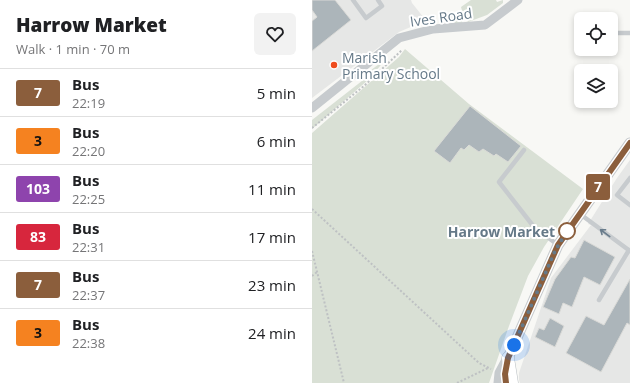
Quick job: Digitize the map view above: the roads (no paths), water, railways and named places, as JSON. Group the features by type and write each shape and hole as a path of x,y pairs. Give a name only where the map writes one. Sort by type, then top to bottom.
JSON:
{"main road":[{"path":"508,358 512,383"}],"street":[{"name":"Ives Road","path":"312,108 399,38 434,29 485,25 518,0"},
{"path":"499,378 558,245 630,143"},
{"path":"506,383 505,374 508,358"}],"lane":[{"path":"353,0 366,18 382,6 378,0"},
{"path":"618,33 630,33"},
{"path":"524,150 500,182 534,227 558,245"},
{"path":"630,178 617,195 630,205"},
{"path":"580,214 629,251 599,300"}],"place":[{"name":"Marish Primary School","path":"334,65"},
{"name":"Harrow Market","path":"567,231"}]}
